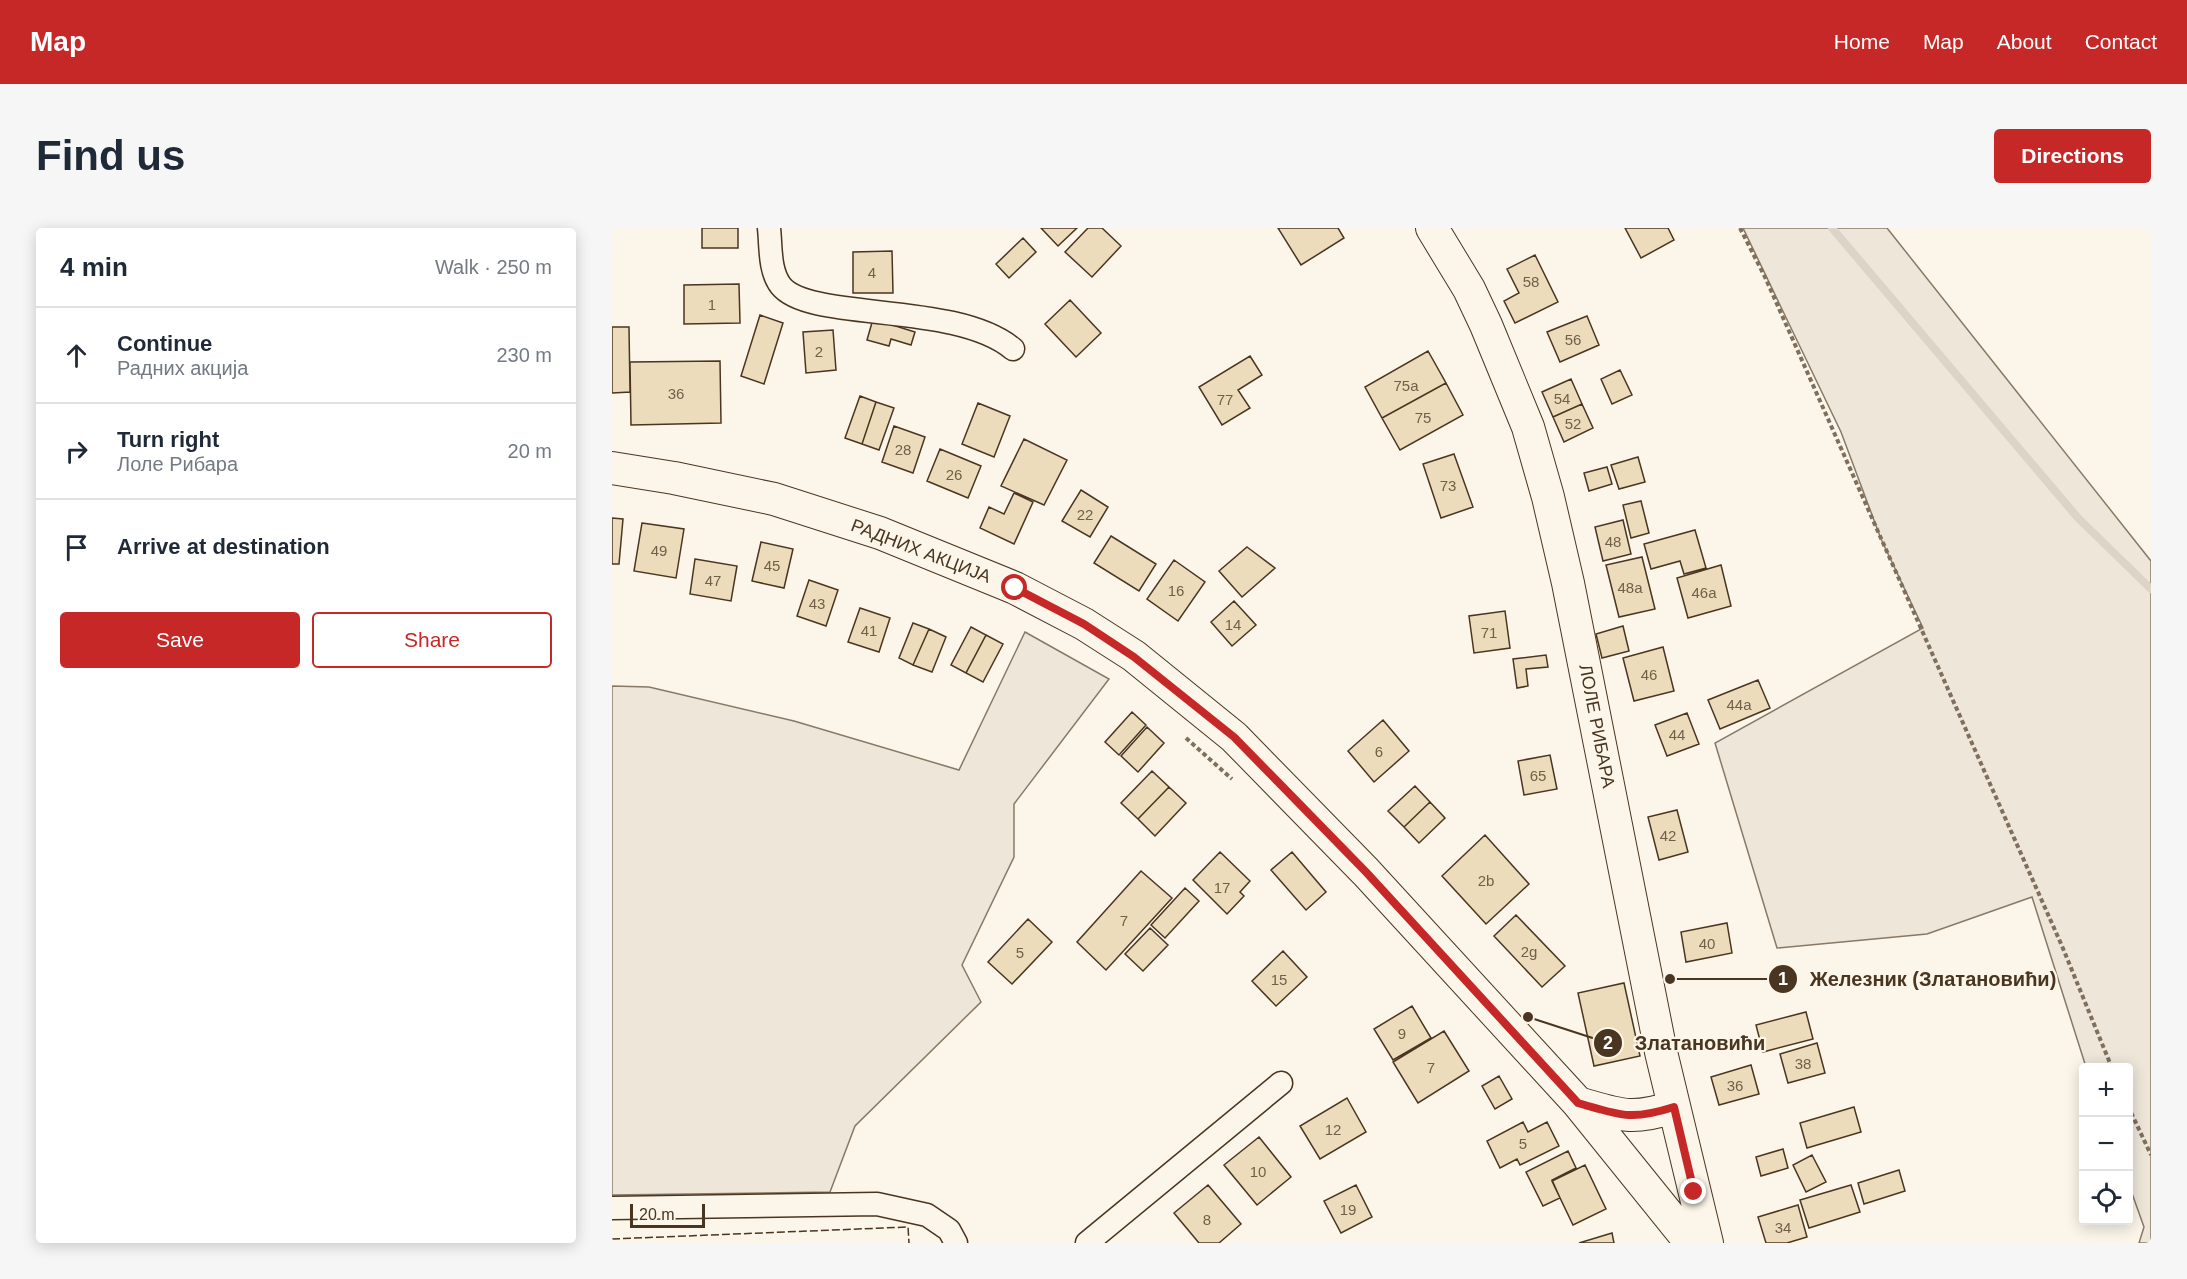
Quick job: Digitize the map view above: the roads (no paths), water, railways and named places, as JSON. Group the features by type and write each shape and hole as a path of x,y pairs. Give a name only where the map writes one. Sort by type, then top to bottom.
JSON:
{"main road":[{"name":"ЛОЛЕ РИБАРА","path":"1432,228 1469,289 1486,325 1528,427 1548,497 1568,583 1674,1107 1707,1243"},
{"name":"РАДНИХ АКЦИЈА","path":"612,468 674,478 774,499 869,530 1015,588 1104,637 1142,663 1234,737 1366,872 1578,1103 1691,1243"},
{"path":"1578,1103 1626,1116 1646,1116 1674,1107"}],"street":[{"path":"770,228 776,277 783,288 795,298 818,304 952,322 989,335 1013,350"},
{"path":"1087,1243 1281,1083"},
{"path":"612,1208 877,1204 910,1209 938,1220 956,1243"}],"waterway":[{"path":"1832,228 2078,518 2151,589"}],"place":[{"name":"Железник (Златановићи)","path":"1670,979"},
{"name":"Златановићи","path":"1528,1017"}]}
